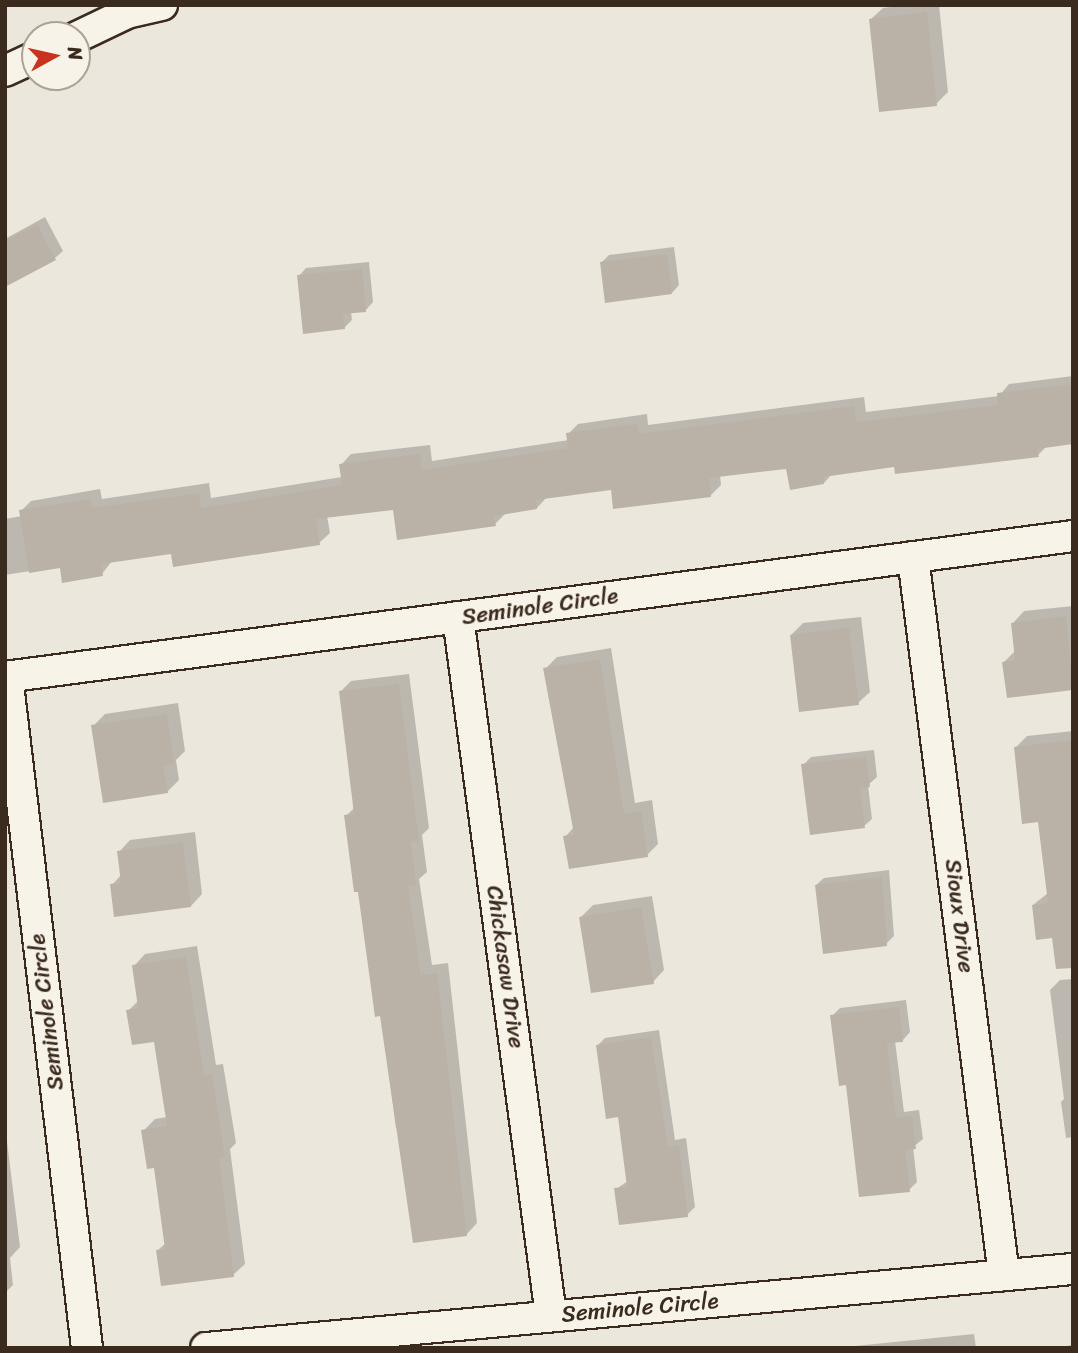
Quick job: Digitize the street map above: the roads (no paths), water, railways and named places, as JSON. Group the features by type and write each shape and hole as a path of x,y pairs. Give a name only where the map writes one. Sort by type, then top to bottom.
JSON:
{"street":[{"path":"91,30 127,13 162,5"},
{"path":"5,71 21,64"},
{"name":"Seminole Circle","path":"87,1348 6,676 1073,536"},
{"name":"Sioux Drive","path":"913,557 1004,1275"},
{"name":"Chickasaw Drive","path":"458,617 551,1317"},
{"name":"Seminole Circle","path":"206,1348 1073,1269"}]}
